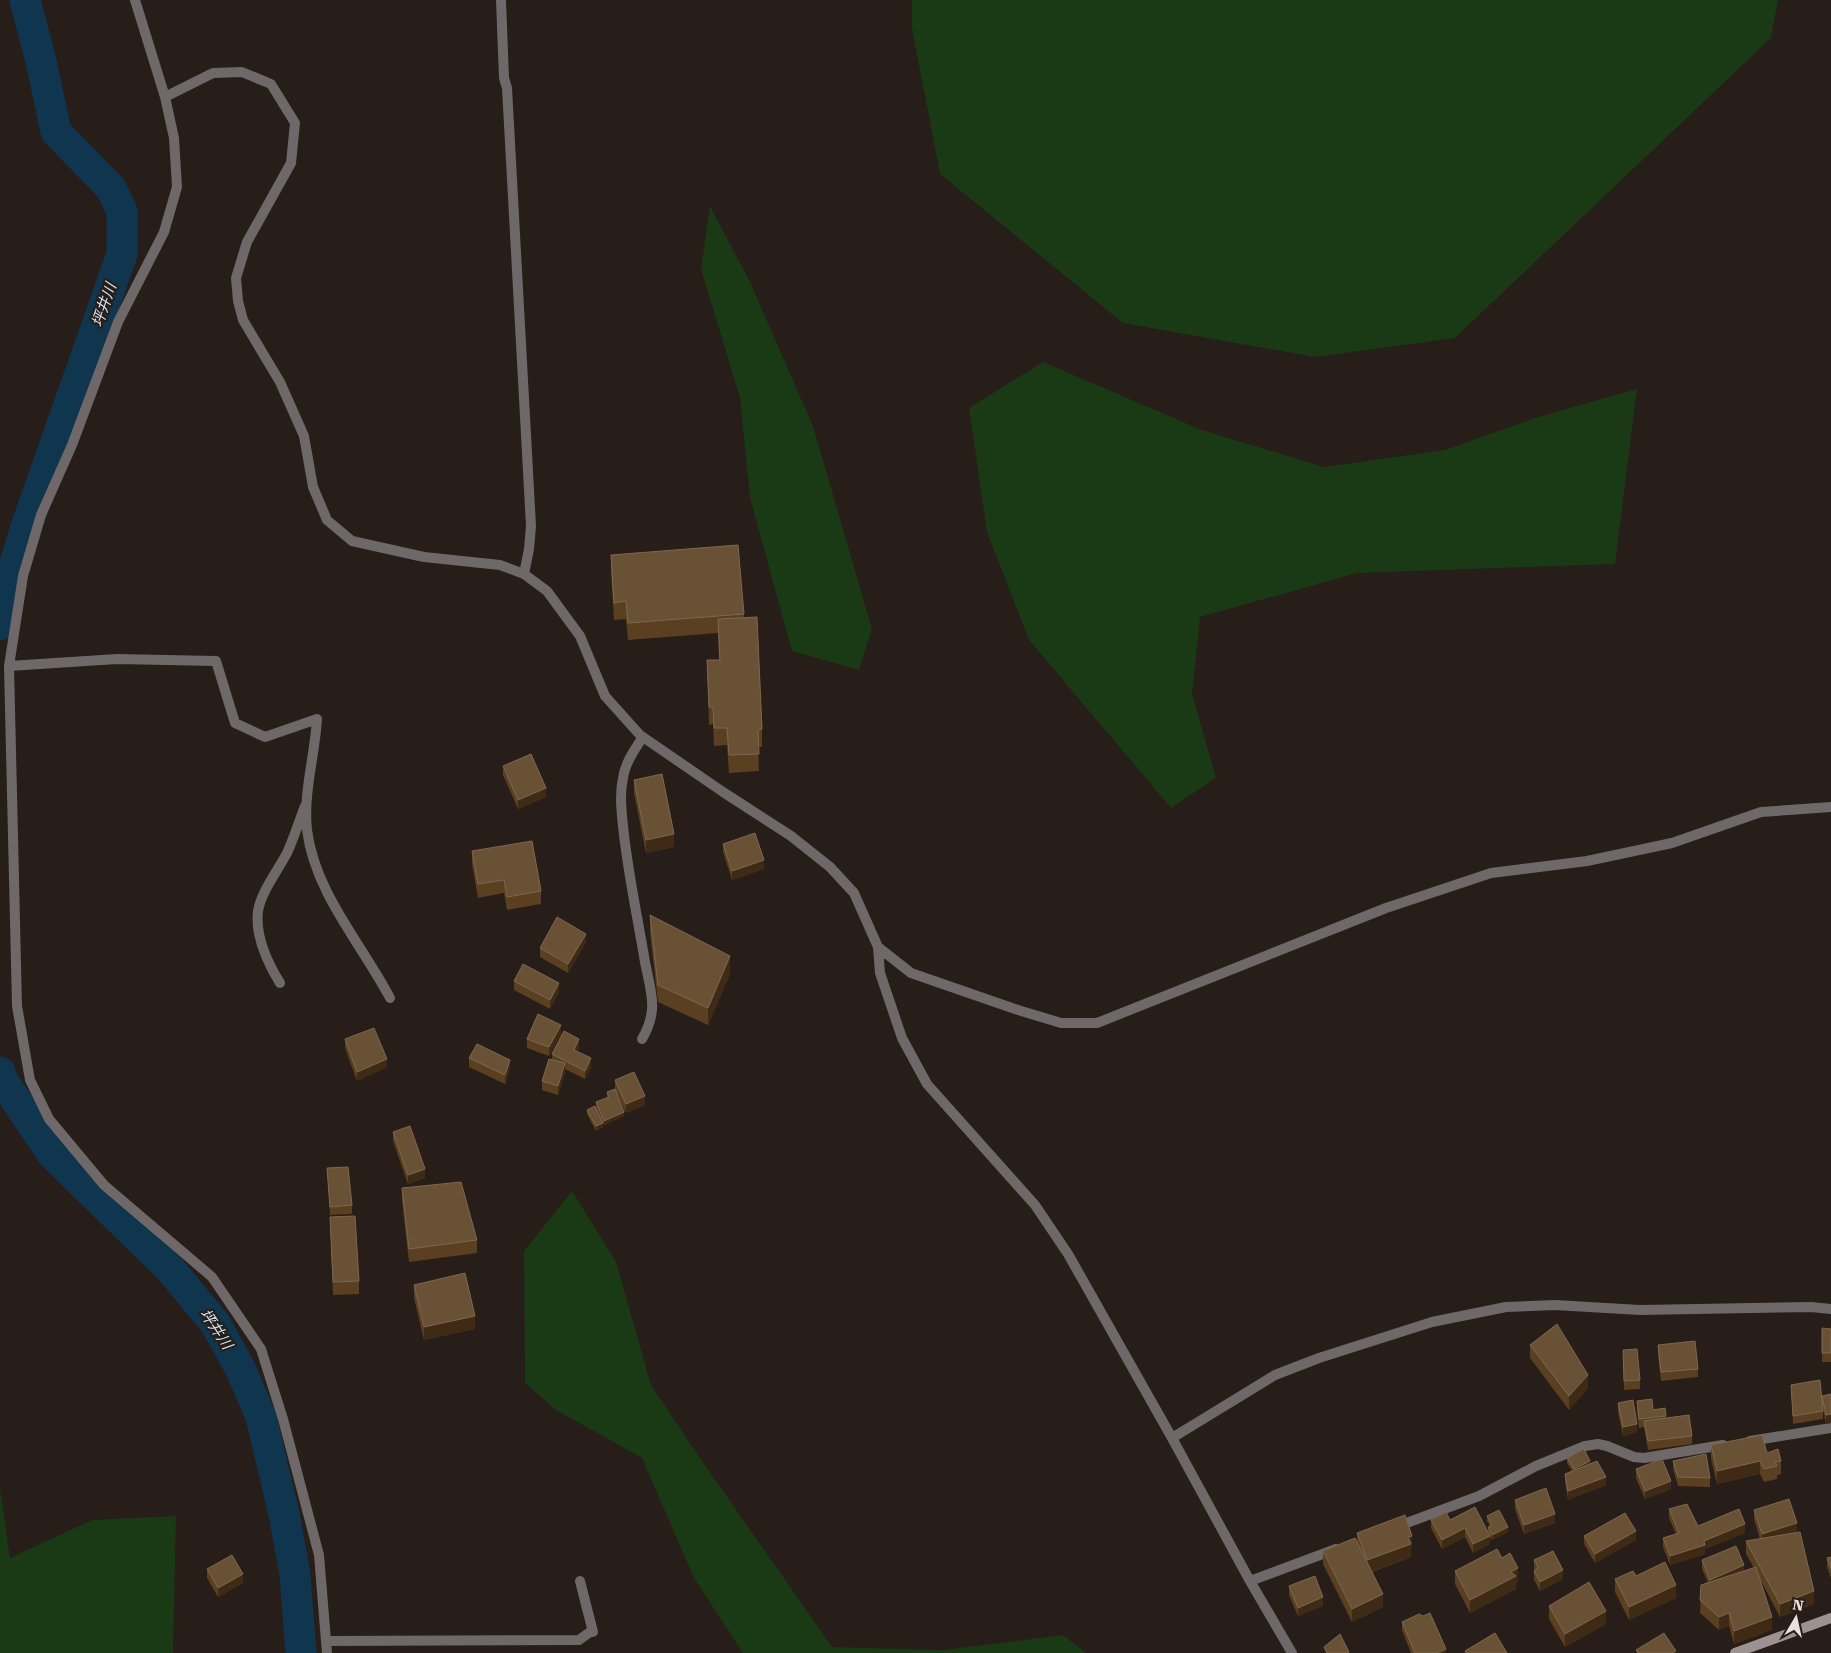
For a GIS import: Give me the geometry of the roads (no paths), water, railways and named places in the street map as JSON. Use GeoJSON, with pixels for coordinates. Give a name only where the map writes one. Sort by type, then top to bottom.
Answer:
{"type":"FeatureCollection","features":[{"type":"Feature","properties":{"kind":"street"},"geometry":{"type":"LineString","coordinates":[[135,0],[165,97],[174,138],[177,187],[164,232],[118,322],[72,445],[41,515],[22,576],[9,666],[17,1006],[30,1080],[49,1119],[104,1185],[212,1278],[261,1349],[283,1419],[319,1555],[327,1653]]}},
{"type":"Feature","properties":{"kind":"street"},"geometry":{"type":"LineString","coordinates":[[501,0],[531,526],[524,574]]}},
{"type":"Feature","properties":{"kind":"street"},"geometry":{"type":"LineString","coordinates":[[165,97],[213,73],[242,72],[271,84],[295,123],[290,163],[247,242],[236,278],[238,301],[243,320],[280,382],[304,436],[313,487],[327,520],[352,541],[424,557],[500,564],[524,574],[547,591],[580,636],[605,696],[643,737],[791,836],[830,867],[854,893],[878,947],[880,973],[902,1038],[928,1084],[1040,1213],[1068,1254],[1292,1653]]}},
{"type":"Feature","properties":{"kind":"street"},"geometry":{"type":"LineString","coordinates":[[9,666],[117,659],[216,661],[235,723],[265,737],[317,719],[316,743],[308,798],[307,829],[313,860],[354,939],[378,975],[390,998]]}},
{"type":"Feature","properties":{"kind":"street"},"geometry":{"type":"LineString","coordinates":[[642,1039],[652,1019],[653,1006],[630,874],[622,806],[622,778],[634,750],[643,737]]}},
{"type":"Feature","properties":{"kind":"street"},"geometry":{"type":"LineString","coordinates":[[280,983],[267,961],[262,946],[258,910],[267,888],[288,851],[308,798]]}},
{"type":"Feature","properties":{"kind":"street"},"geometry":{"type":"LineString","coordinates":[[878,947],[911,973],[1018,1010],[1061,1022],[1096,1023],[1386,908],[1491,873],[1587,861],[1644,849],[1672,842],[1761,812],[1831,807]]}},
{"type":"Feature","properties":{"kind":"street"},"geometry":{"type":"LineString","coordinates":[[1172,1438],[1275,1375],[1318,1358],[1432,1322],[1506,1307],[1555,1305],[1640,1310],[1811,1307],[1831,1309]]}},
{"type":"Feature","properties":{"kind":"street"},"geometry":{"type":"LineString","coordinates":[[1386,1530],[1479,1496],[1536,1466],[1585,1446],[1598,1444],[1634,1458],[1644,1458],[1831,1428]]}},
{"type":"Feature","properties":{"kind":"street"},"geometry":{"type":"LineString","coordinates":[[1250,1581],[1350,1543]]}},
{"type":"Feature","properties":{"kind":"street"},"geometry":{"type":"LineString","coordinates":[[327,1641],[579,1640],[593,1632],[580,1581]]}},
{"type":"Feature","properties":{"kind":"street"},"geometry":{"type":"LineString","coordinates":[[1735,1653],[1831,1618]]}},
{"type":"Feature","properties":{"kind":"waterway","name":"坪井川"},"geometry":{"type":"LineString","coordinates":[[0,625],[5,595],[26,527],[122,254],[122,211],[111,188],[56,132],[41,61],[25,0]]}},
{"type":"Feature","properties":{"kind":"waterway","name":"坪井川"},"geometry":{"type":"LineString","coordinates":[[0,1072],[3,1081],[53,1155],[171,1270],[215,1323],[240,1368],[261,1417],[284,1514],[295,1575],[301,1653]]}}]}
